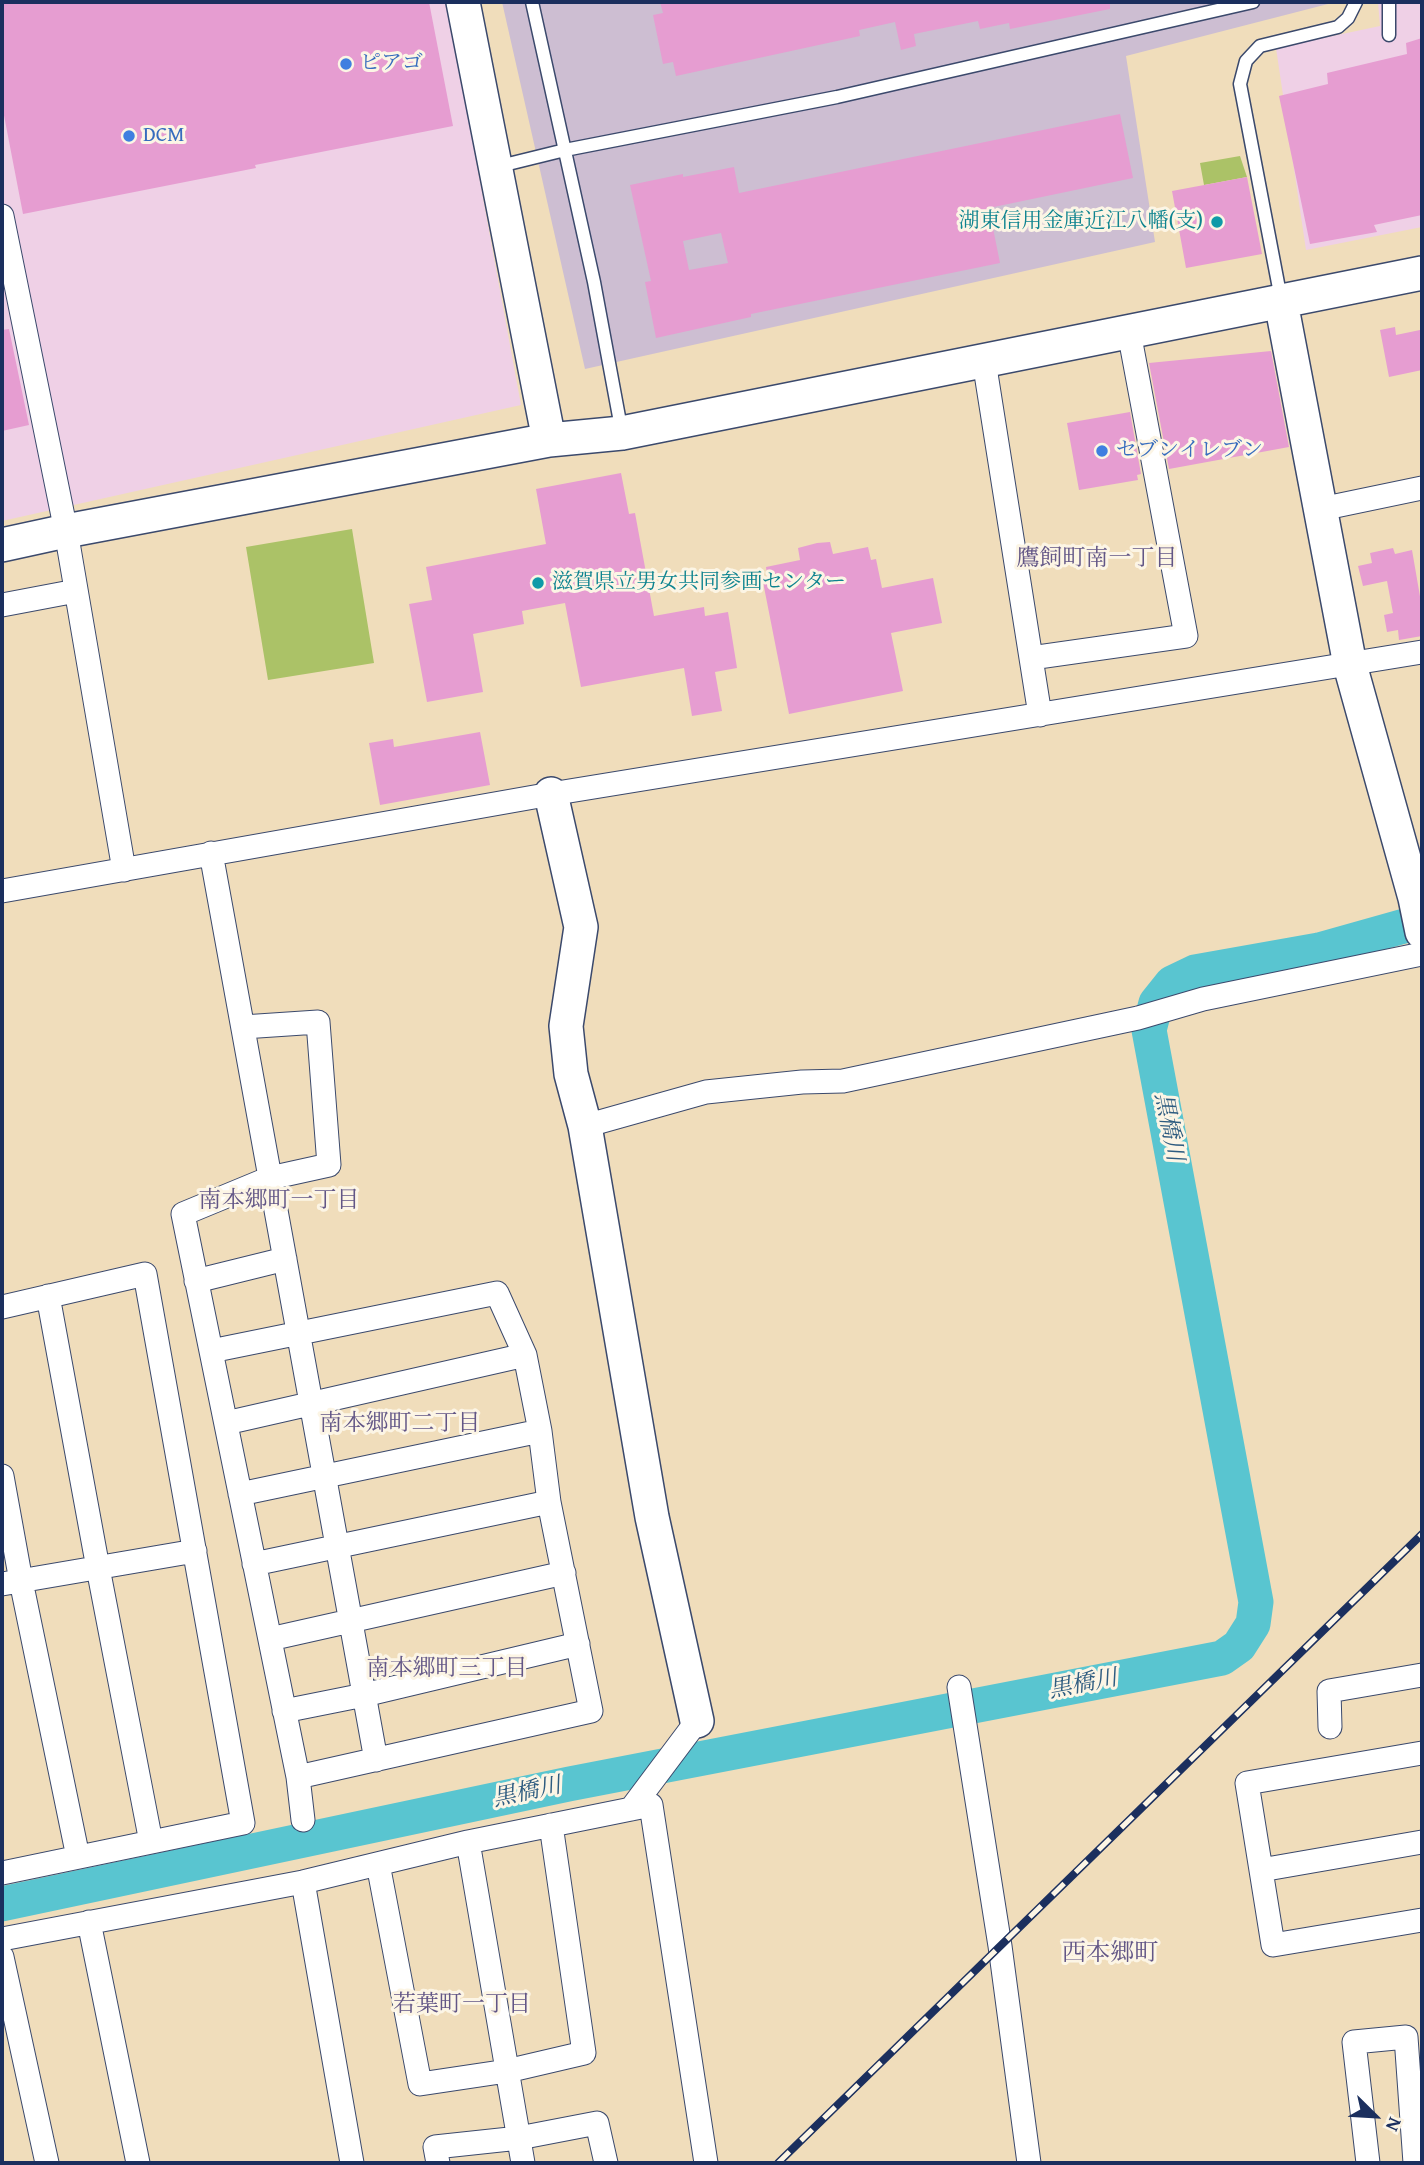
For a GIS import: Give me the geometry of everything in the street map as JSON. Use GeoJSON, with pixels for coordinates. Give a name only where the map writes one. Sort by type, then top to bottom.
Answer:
{"type":"FeatureCollection","features":[{"type":"Feature","properties":{"kind":"street"},"geometry":{"type":"LineString","coordinates":[[463,2],[549,440]]}},
{"type":"Feature","properties":{"kind":"street"},"geometry":{"type":"LineString","coordinates":[[2,216],[66,531],[124,870]]}},
{"type":"Feature","properties":{"kind":"street"},"geometry":{"type":"LineString","coordinates":[[2,545],[549,440],[622,433],[1422,272]]}},
{"type":"Feature","properties":{"kind":"street"},"geometry":{"type":"LineString","coordinates":[[1281,302],[1350,665],[1419,898],[1422,932]]}},
{"type":"Feature","properties":{"kind":"street"},"geometry":{"type":"LineString","coordinates":[[1031,658],[1186,635],[1129,332]]}},
{"type":"Feature","properties":{"kind":"street"},"geometry":{"type":"LineString","coordinates":[[984,361],[1040,715]]}},
{"type":"Feature","properties":{"kind":"street"},"geometry":{"type":"LineString","coordinates":[[1321,509],[1422,488]]}},
{"type":"Feature","properties":{"kind":"street"},"geometry":{"type":"LineString","coordinates":[[2,605],[76,591]]}},
{"type":"Feature","properties":{"kind":"street"},"geometry":{"type":"LineString","coordinates":[[2,891],[551,794],[1422,652]]}},
{"type":"Feature","properties":{"kind":"street"},"geometry":{"type":"LineString","coordinates":[[551,794],[581,927],[566,1026],[571,1074],[585,1125],[652,1517],[697,1721],[631,1809]]}},
{"type":"Feature","properties":{"kind":"street"},"geometry":{"type":"LineString","coordinates":[[211,853],[376,1760]]}},
{"type":"Feature","properties":{"kind":"street"},"geometry":{"type":"LineString","coordinates":[[585,1125],[706,1092],[802,1082],[843,1081],[1138,1018],[1203,999],[1422,954]]}},
{"type":"Feature","properties":{"kind":"street"},"geometry":{"type":"LineString","coordinates":[[243,1027],[318,1022],[329,1165],[270,1178],[183,1213],[298,1777],[303,1820]]}},
{"type":"Feature","properties":{"kind":"street"},"geometry":{"type":"LineString","coordinates":[[197,1281],[285,1259]]}},
{"type":"Feature","properties":{"kind":"street"},"geometry":{"type":"LineString","coordinates":[[2,1307],[145,1274],[243,1823],[2,1873]]}},
{"type":"Feature","properties":{"kind":"street"},"geometry":{"type":"LineString","coordinates":[[211,1351],[497,1293],[524,1355],[540,1431],[550,1502],[591,1711],[298,1777]]}},
{"type":"Feature","properties":{"kind":"street"},"geometry":{"type":"LineString","coordinates":[[48,1296],[151,1842]]}},
{"type":"Feature","properties":{"kind":"street"},"geometry":{"type":"LineString","coordinates":[[226,1423],[524,1355]]}},
{"type":"Feature","properties":{"kind":"street"},"geometry":{"type":"LineString","coordinates":[[240,1494],[540,1431]]}},
{"type":"Feature","properties":{"kind":"street"},"geometry":{"type":"LineString","coordinates":[[2,1476],[11,1582],[78,1857]]}},
{"type":"Feature","properties":{"kind":"street"},"geometry":{"type":"LineString","coordinates":[[254,1564],[550,1502]]}},
{"type":"Feature","properties":{"kind":"street"},"geometry":{"type":"LineString","coordinates":[[11,1582],[195,1551]]}},
{"type":"Feature","properties":{"kind":"street"},"geometry":{"type":"LineString","coordinates":[[270,1639],[564,1573]]}},
{"type":"Feature","properties":{"kind":"street"},"geometry":{"type":"LineString","coordinates":[[284,1711],[364,1695],[578,1644]]}},
{"type":"Feature","properties":{"kind":"street"},"geometry":{"type":"LineString","coordinates":[[1330,1727],[1329,1691],[1422,1675]]}},
{"type":"Feature","properties":{"kind":"street"},"geometry":{"type":"LineString","coordinates":[[959,1687],[1000,1946],[1029,2163]]}},
{"type":"Feature","properties":{"kind":"street"},"geometry":{"type":"LineString","coordinates":[[1422,1753],[1247,1783],[1273,1945],[1422,1920]]}},
{"type":"Feature","properties":{"kind":"street"},"geometry":{"type":"LineString","coordinates":[[2,1939],[303,1882],[468,1842],[651,1805],[706,2163]]}},
{"type":"Feature","properties":{"kind":"street"},"geometry":{"type":"LineString","coordinates":[[378,1864],[420,2084],[507,2071],[584,2053],[551,1825]]}},
{"type":"Feature","properties":{"kind":"street"},"geometry":{"type":"LineString","coordinates":[[468,1842],[523,2163]]}},
{"type":"Feature","properties":{"kind":"street"},"geometry":{"type":"LineString","coordinates":[[1261,1870],[1422,1842]]}},
{"type":"Feature","properties":{"kind":"street"},"geometry":{"type":"LineString","coordinates":[[303,1882],[352,2163]]}},
{"type":"Feature","properties":{"kind":"street"},"geometry":{"type":"LineString","coordinates":[[89,1922],[138,2163]]}},
{"type":"Feature","properties":{"kind":"street"},"geometry":{"type":"LineString","coordinates":[[2,1957],[47,2163]]}},
{"type":"Feature","properties":{"kind":"street"},"geometry":{"type":"LineString","coordinates":[[1368,2163],[1354,2042],[1406,2037],[1415,2163]]}},
{"type":"Feature","properties":{"kind":"street"},"geometry":{"type":"LineString","coordinates":[[438,2163],[435,2147],[519,2138],[597,2123],[606,2163]]}},
{"type":"Feature","properties":{"kind":"lane"},"geometry":{"type":"LineString","coordinates":[[531,2],[594,282],[622,433]]}},
{"type":"Feature","properties":{"kind":"lane"},"geometry":{"type":"LineString","coordinates":[[496,167],[565,150],[837,97],[1253,2]]}},
{"type":"Feature","properties":{"kind":"lane"},"geometry":{"type":"LineString","coordinates":[[1281,302],[1240,84],[1246,61],[1260,46],[1338,27],[1348,18],[1356,2]]}},
{"type":"Feature","properties":{"kind":"lane"},"geometry":{"type":"LineString","coordinates":[[1389,2],[1389,35]]}},
{"type":"Feature","properties":{"kind":"shaded area"},"geometry":{"type":"Polygon","coordinates":[[[2,2],[447,2],[521,405],[2,521],[2,2]]]}},
{"type":"Feature","properties":{"kind":"shaded area"},"geometry":{"type":"Polygon","coordinates":[[[502,2],[1330,2],[1126,56],[1155,242],[585,369],[502,2]]]}},
{"type":"Feature","properties":{"kind":"shaded area"},"geometry":{"type":"Polygon","coordinates":[[[1378,2],[1422,2],[1422,227],[1306,250],[1276,48],[1380,26],[1378,2]]]}},
{"type":"Feature","properties":{"kind":"green space"},"geometry":{"type":"Polygon","coordinates":[[[1240,156],[1247,177],[1204,185],[1200,163],[1240,156]]]}},
{"type":"Feature","properties":{"kind":"green space"},"geometry":{"type":"Polygon","coordinates":[[[352,529],[374,663],[268,680],[246,547],[352,529]]]}},
{"type":"Feature","properties":{"kind":"building","name":"DCM"},"geometry":{"type":"Polygon","coordinates":[[[2,2],[429,2],[453,126],[23,214],[2,105],[2,2]]]}},
{"type":"Feature","properties":{"kind":"building"},"geometry":{"type":"Polygon","coordinates":[[[660,2],[1110,2],[1110,9],[1010,29],[1009,23],[980,29],[978,21],[914,34],[916,46],[901,50],[895,22],[859,30],[860,36],[676,76],[673,62],[663,64],[653,15],[663,13],[660,2]]]}},
{"type":"Feature","properties":{"kind":"building"},"geometry":{"type":"Polygon","coordinates":[[[1422,38],[1422,215],[1374,225],[1377,232],[1310,244],[1279,96],[1328,84],[1327,73],[1407,54],[1406,43],[1422,38]]]}},
{"type":"Feature","properties":{"kind":"building"},"geometry":{"type":"Polygon","coordinates":[[[1120,114],[1133,178],[989,208],[1000,263],[751,314],[751,317],[656,338],[645,282],[651,281],[630,185],[734,167],[739,193],[1120,114]],[[721,233],[683,241],[689,270],[728,263],[721,233]]]}},
{"type":"Feature","properties":{"kind":"building","name":"湖東信用金庫近江八幡(支)"},"geometry":{"type":"Polygon","coordinates":[[[1247,177],[1262,254],[1186,268],[1172,191],[1247,177]]]}},
{"type":"Feature","properties":{"kind":"building"},"geometry":{"type":"Polygon","coordinates":[[[1395,327],[1396,335],[1420,330],[1422,370],[1389,377],[1380,330],[1395,327]]]}},
{"type":"Feature","properties":{"kind":"building"},"geometry":{"type":"Polygon","coordinates":[[[9,329],[29,425],[2,431],[2,330],[9,329]]]}},
{"type":"Feature","properties":{"kind":"building"},"geometry":{"type":"Polygon","coordinates":[[[1271,351],[1289,447],[1169,469],[1149,363],[1271,351]]]}},
{"type":"Feature","properties":{"kind":"building","name":"セブンイレブン"},"geometry":{"type":"Polygon","coordinates":[[[1130,412],[1141,474],[1137,475],[1138,480],[1079,490],[1067,423],[1130,412]]]}},
{"type":"Feature","properties":{"kind":"building","name":"滋賀県立男女共同参画センター"},"geometry":{"type":"Polygon","coordinates":[[[621,473],[629,514],[635,513],[654,616],[704,607],[705,616],[728,612],[737,668],[715,672],[722,711],[692,716],[684,668],[581,687],[565,603],[522,611],[524,624],[473,634],[483,692],[427,702],[409,604],[432,600],[426,567],[546,544],[536,489],[621,473]]]}},
{"type":"Feature","properties":{"kind":"building"},"geometry":{"type":"Polygon","coordinates":[[[830,542],[833,554],[868,547],[871,560],[876,559],[882,588],[933,578],[942,623],[891,633],[903,691],[789,714],[763,582],[768,581],[766,567],[800,560],[798,548],[830,542]]]}},
{"type":"Feature","properties":{"kind":"building"},"geometry":{"type":"Polygon","coordinates":[[[1393,548],[1395,554],[1412,550],[1422,608],[1422,636],[1399,640],[1398,630],[1387,632],[1384,615],[1393,613],[1387,581],[1363,586],[1358,566],[1372,563],[1370,553],[1393,548]]]}},
{"type":"Feature","properties":{"kind":"building"},"geometry":{"type":"Polygon","coordinates":[[[480,732],[490,785],[380,805],[369,743],[393,739],[394,747],[480,732]]]}},
{"type":"Feature","properties":{"kind":"waterway","name":"黒橋川"},"geometry":{"type":"LineString","coordinates":[[2,1904],[569,1784],[1222,1658],[1239,1646],[1253,1624],[1256,1602],[1149,1030],[1156,1003],[1172,983],[1195,972],[1319,950],[1422,921]]}},
{"type":"Feature","properties":{"kind":"railway"},"geometry":{"type":"LineString","coordinates":[[778,2163],[1422,1534]]}},
{"type":"Feature","properties":{"kind":"place","name":"ピアゴ"},"geometry":{"type":"Point","coordinates":[346,64]}},
{"type":"Feature","properties":{"kind":"place","name":"DCM"},"geometry":{"type":"Point","coordinates":[129,136]}},
{"type":"Feature","properties":{"kind":"place","name":"湖東信用金庫近江八幡(支)"},"geometry":{"type":"Point","coordinates":[1217,222]}},
{"type":"Feature","properties":{"kind":"place","name":"セブンイレブン"},"geometry":{"type":"Point","coordinates":[1102,451]}},
{"type":"Feature","properties":{"kind":"place","name":"滋賀県立男女共同参画センター"},"geometry":{"type":"Point","coordinates":[538,583]}},
{"type":"Feature","properties":{"kind":"district","name":"鷹飼町南一丁目"},"geometry":{"type":"Point","coordinates":[1097,559]}},
{"type":"Feature","properties":{"kind":"district","name":"南本郷町一丁目"},"geometry":{"type":"Point","coordinates":[279,1201]}},
{"type":"Feature","properties":{"kind":"district","name":"南本郷町二丁目"},"geometry":{"type":"Point","coordinates":[400,1424]}},
{"type":"Feature","properties":{"kind":"district","name":"南本郷町三丁目"},"geometry":{"type":"Point","coordinates":[447,1669]}},
{"type":"Feature","properties":{"kind":"district","name":"西本郷町"},"geometry":{"type":"Point","coordinates":[1110,1954]}},
{"type":"Feature","properties":{"kind":"district","name":"若葉町一丁目"},"geometry":{"type":"Point","coordinates":[462,2005]}}]}
